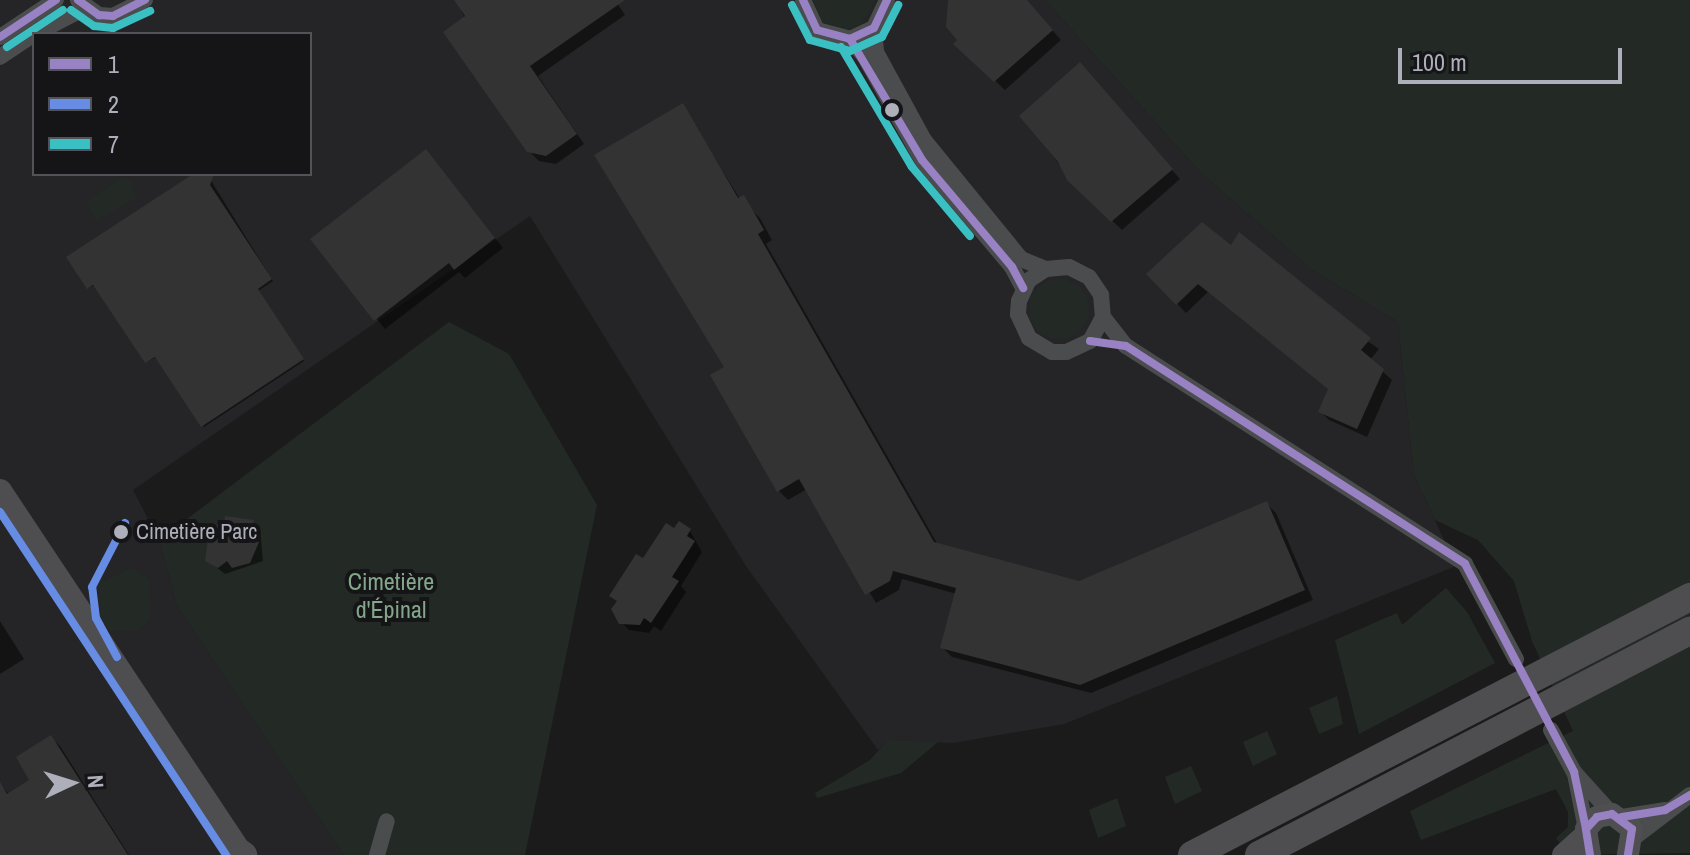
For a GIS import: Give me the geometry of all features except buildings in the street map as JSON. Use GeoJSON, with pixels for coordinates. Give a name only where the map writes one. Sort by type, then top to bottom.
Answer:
{"type":"FeatureCollection","features":[{"type":"Feature","properties":{"kind":"highway"},"geometry":{"type":"LineString","coordinates":[[1192,855],[1690,597]]}},
{"type":"Feature","properties":{"kind":"highway"},"geometry":{"type":"LineString","coordinates":[[1259,855],[1690,631]]}},
{"type":"Feature","properties":{"kind":"highway"},"geometry":{"type":"LineString","coordinates":[[1177,855],[1227,836]]}},
{"type":"Feature","properties":{"kind":"main road"},"geometry":{"type":"LineString","coordinates":[[0,491],[238,854]]}},
{"type":"Feature","properties":{"kind":"main road"},"geometry":{"type":"LineString","coordinates":[[0,512],[238,854]]}},
{"type":"Feature","properties":{"kind":"street"},"geometry":{"type":"LineString","coordinates":[[0,37],[56,0]]}},
{"type":"Feature","properties":{"kind":"street"},"geometry":{"type":"LineString","coordinates":[[37,32],[82,4],[113,16],[145,0]]}},
{"type":"Feature","properties":{"kind":"street"},"geometry":{"type":"LineString","coordinates":[[803,0],[817,30],[850,39],[865,57],[922,160],[1012,267],[1023,288],[1018,314],[1029,338],[1040,347],[1066,352],[1090,341],[1126,346]]}},
{"type":"Feature","properties":{"kind":"street"},"geometry":{"type":"LineString","coordinates":[[887,0],[874,28],[876,52],[924,140],[1021,259],[1046,269],[1069,267],[1089,277],[1101,295],[1103,317],[1126,346],[1465,564],[1516,659]]}},
{"type":"Feature","properties":{"kind":"street"},"geometry":{"type":"LineString","coordinates":[[850,39],[874,28]]}},
{"type":"Feature","properties":{"kind":"street"},"geometry":{"type":"LineString","coordinates":[[0,57],[32,35]]}},
{"type":"Feature","properties":{"kind":"street"},"geometry":{"type":"LineString","coordinates":[[1023,288],[1046,269]]}},
{"type":"Feature","properties":{"kind":"street"},"geometry":{"type":"LineString","coordinates":[[1090,341],[1103,317]]}},
{"type":"Feature","properties":{"kind":"street"},"geometry":{"type":"LineString","coordinates":[[1551,730],[1574,772],[1587,840]]}},
{"type":"Feature","properties":{"kind":"street"},"geometry":{"type":"LineString","coordinates":[[1574,772],[1622,815],[1632,846],[1665,810],[1690,795]]}},
{"type":"Feature","properties":{"kind":"street"},"geometry":{"type":"LineString","coordinates":[[1563,855],[1587,840],[1597,817],[1665,810]]}},
{"type":"Feature","properties":{"kind":"street"},"geometry":{"type":"LineString","coordinates":[[377,855],[387,821]]}},
{"type":"Feature","properties":{"kind":"shaded area"},"geometry":{"type":"Polygon","coordinates":[[[0,0],[1045,0],[1202,174],[1311,269],[1398,322],[1414,475],[1456,566],[1064,724],[953,743],[889,740],[878,750],[746,566],[530,216],[133,490],[159,540],[177,606],[344,855],[0,855],[0,0]]]}},
{"type":"Feature","properties":{"kind":"green space"},"geometry":{"type":"Polygon","coordinates":[[[813,0],[874,0],[874,3],[861,24],[845,30],[823,22],[813,0]]]}},
{"type":"Feature","properties":{"kind":"green space"},"geometry":{"type":"Polygon","coordinates":[[[1045,0],[1690,0],[1690,853],[1569,855],[1556,838],[1568,827],[1568,812],[1556,789],[1421,840],[1410,811],[1573,731],[1532,641],[1514,581],[1478,540],[1435,520],[1414,475],[1398,322],[1311,269],[1202,174],[1045,0]]]}},
{"type":"Feature","properties":{"kind":"green space"},"geometry":{"type":"Polygon","coordinates":[[[122,177],[131,182],[136,198],[96,221],[87,201],[122,177]]]}},
{"type":"Feature","properties":{"kind":"green space"},"geometry":{"type":"Polygon","coordinates":[[[1059,279],[1071,281],[1080,288],[1087,297],[1087,321],[1080,330],[1071,337],[1059,339],[1047,337],[1038,330],[1031,321],[1029,309],[1031,297],[1038,288],[1047,281],[1059,279]]]}},
{"type":"Feature","properties":{"kind":"green space","name":"Cimetière d'Épinal"},"geometry":{"type":"Polygon","coordinates":[[[449,322],[509,354],[597,505],[525,855],[344,855],[177,606],[159,540],[449,322]]]}},
{"type":"Feature","properties":{"kind":"green space"},"geometry":{"type":"Polygon","coordinates":[[[132,568],[149,579],[150,617],[139,630],[109,631],[100,618],[99,583],[132,568]]]}},
{"type":"Feature","properties":{"kind":"green space"},"geometry":{"type":"Polygon","coordinates":[[[1446,588],[1467,612],[1495,663],[1359,734],[1335,640],[1397,613],[1402,625],[1446,588]]]}},
{"type":"Feature","properties":{"kind":"green space"},"geometry":{"type":"Polygon","coordinates":[[[1337,696],[1343,724],[1319,734],[1309,708],[1337,696]]]}},
{"type":"Feature","properties":{"kind":"green space"},"geometry":{"type":"Polygon","coordinates":[[[1267,731],[1277,754],[1253,766],[1243,742],[1267,731]]]}},
{"type":"Feature","properties":{"kind":"green space"},"geometry":{"type":"Polygon","coordinates":[[[888,740],[938,742],[901,773],[817,798],[815,793],[870,760],[888,740]]]}},
{"type":"Feature","properties":{"kind":"green space"},"geometry":{"type":"Polygon","coordinates":[[[1191,766],[1202,791],[1175,804],[1165,777],[1191,766]]]}},
{"type":"Feature","properties":{"kind":"green space"},"geometry":{"type":"Polygon","coordinates":[[[1117,798],[1126,826],[1098,838],[1089,810],[1117,798]]]}},
{"type":"Feature","properties":{"kind":"transit line","name":"1"},"geometry":{"type":"LineString","coordinates":[[0,37],[56,0]]}},
{"type":"Feature","properties":{"kind":"transit line","name":"1"},"geometry":{"type":"LineString","coordinates":[[78,0],[99,15],[113,16],[145,0]]}},
{"type":"Feature","properties":{"kind":"transit line","name":"1"},"geometry":{"type":"LineString","coordinates":[[803,0],[817,30],[850,39],[874,28],[887,0]]}},
{"type":"Feature","properties":{"kind":"transit line","name":"7"},"geometry":{"type":"LineString","coordinates":[[792,5],[810,40],[850,51],[882,37],[898,5]]}},
{"type":"Feature","properties":{"kind":"transit line","name":"7"},"geometry":{"type":"LineString","coordinates":[[7,47],[63,10]]}},
{"type":"Feature","properties":{"kind":"transit line","name":"7"},"geometry":{"type":"LineString","coordinates":[[71,10],[94,26],[113,28],[150,11]]}},
{"type":"Feature","properties":{"kind":"transit line","name":"1"},"geometry":{"type":"LineString","coordinates":[[850,39],[922,160],[1012,267],[1023,288]]}},
{"type":"Feature","properties":{"kind":"transit line","name":"7"},"geometry":{"type":"LineString","coordinates":[[841,47],[912,167],[970,236]]}},
{"type":"Feature","properties":{"kind":"transit line","name":"1"},"geometry":{"type":"LineString","coordinates":[[1090,341],[1126,346],[1465,564],[1574,772],[1586,829]]}},
{"type":"Feature","properties":{"kind":"transit line","name":"2"},"geometry":{"type":"LineString","coordinates":[[0,512],[226,855]]}},
{"type":"Feature","properties":{"kind":"transit line","name":"2"},"geometry":{"type":"LineString","coordinates":[[117,657],[96,618],[92,587],[125,523]]}},
{"type":"Feature","properties":{"kind":"transit line","name":"1"},"geometry":{"type":"LineString","coordinates":[[1622,817],[1665,810],[1690,795]]}},
{"type":"Feature","properties":{"kind":"transit line","name":"1"},"geometry":{"type":"LineString","coordinates":[[1590,855],[1586,829],[1597,817],[1612,814],[1632,829],[1628,855]]}},
{"type":"Feature","properties":{"kind":"place","name":"Cimetière Parc"},"geometry":{"type":"Point","coordinates":[121,532]}}]}
